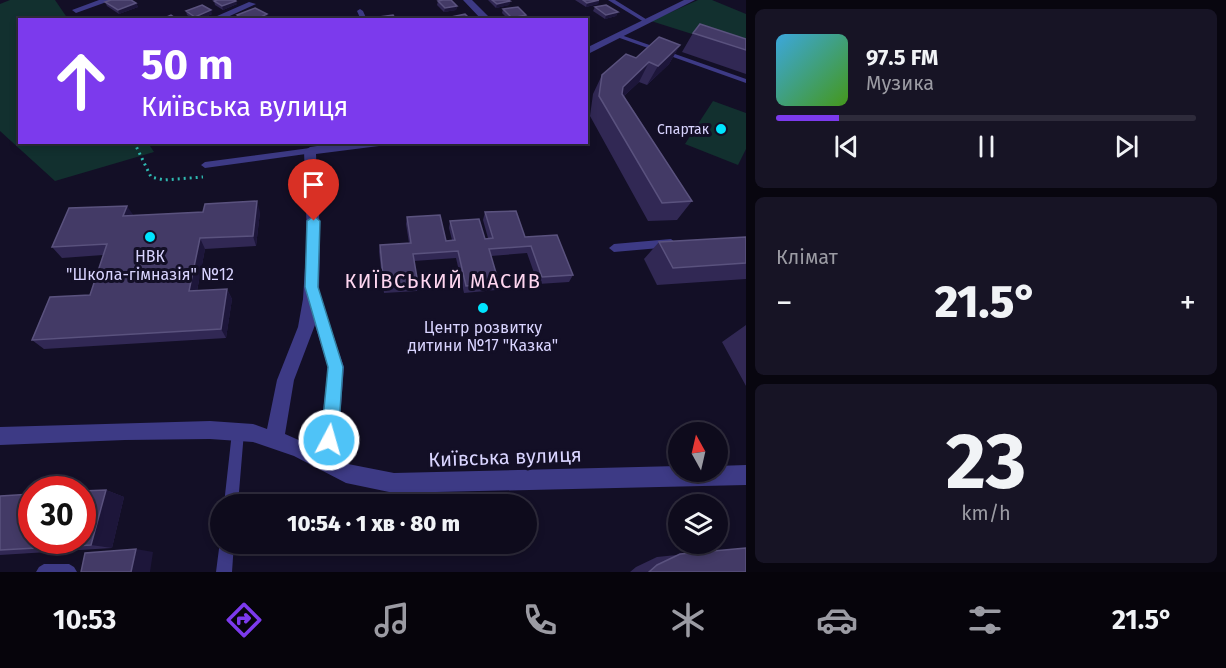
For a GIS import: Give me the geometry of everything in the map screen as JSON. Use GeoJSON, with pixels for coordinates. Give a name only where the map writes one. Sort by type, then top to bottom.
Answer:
{"type":"FeatureCollection","features":[{"type":"Feature","properties":{"kind":"street"},"geometry":{"type":"LineString","coordinates":[[69,0],[77,15],[108,0]]}},
{"type":"Feature","properties":{"kind":"street"},"geometry":{"type":"LineString","coordinates":[[467,0],[486,18]]}},
{"type":"Feature","properties":{"kind":"street"},"geometry":{"type":"LineString","coordinates":[[588,51],[691,0]]}},
{"type":"Feature","properties":{"kind":"street"},"geometry":{"type":"LineString","coordinates":[[217,18],[252,4]]}},
{"type":"Feature","properties":{"kind":"street"},"geometry":{"type":"LineString","coordinates":[[275,439],[286,380],[307,322],[312,287],[314,221],[310,151],[364,144]]}},
{"type":"Feature","properties":{"kind":"street"},"geometry":{"type":"LineString","coordinates":[[312,287],[336,367],[327,464]]}},
{"type":"Feature","properties":{"kind":"street","name":"Київська вулиця"},"geometry":{"type":"LineString","coordinates":[[0,436],[125,431],[238,432],[275,439],[354,476],[394,483],[746,475]]}},
{"type":"Feature","properties":{"kind":"lane"},"geometry":{"type":"LineString","coordinates":[[611,0],[646,21]]}},
{"type":"Feature","properties":{"kind":"lane"},"geometry":{"type":"LineString","coordinates":[[360,12],[363,18]]}},
{"type":"Feature","properties":{"kind":"lane"},"geometry":{"type":"LineString","coordinates":[[619,36],[746,81]]}},
{"type":"Feature","properties":{"kind":"lane"},"geometry":{"type":"LineString","coordinates":[[205,165],[310,151]]}},
{"type":"Feature","properties":{"kind":"lane"},"geometry":{"type":"LineString","coordinates":[[614,248],[680,243]]}},
{"type":"Feature","properties":{"kind":"lane"},"geometry":{"type":"LineString","coordinates":[[232,494],[238,432]]}},
{"type":"Feature","properties":{"kind":"lane"},"geometry":{"type":"LineString","coordinates":[[224,572],[226,554]]}},
{"type":"Feature","properties":{"kind":"lane"},"geometry":{"type":"LineString","coordinates":[[44,572],[69,572]]}},
{"type":"Feature","properties":{"kind":"path"},"geometry":{"type":"LineString","coordinates":[[135,144],[147,172],[157,180],[204,177],[205,165]]}},
{"type":"Feature","properties":{"kind":"green space"},"geometry":{"type":"Polygon","coordinates":[[[10,0],[55,0],[67,18],[18,18],[18,144],[149,144],[154,152],[55,181],[0,131],[0,4],[10,0]]]}},
{"type":"Feature","properties":{"kind":"green space"},"geometry":{"type":"Polygon","coordinates":[[[698,0],[712,0],[746,14],[746,51],[651,21],[698,0]]]}},
{"type":"Feature","properties":{"kind":"green space","name":"Спартак"},"geometry":{"type":"Polygon","coordinates":[[[713,101],[746,113],[746,149],[738,165],[685,144],[713,101]]]}},
{"type":"Feature","properties":{"kind":"building"},"geometry":{"type":"Polygon","coordinates":[[[131,0],[136,3],[118,10],[105,2],[131,0]]]}},
{"type":"Feature","properties":{"kind":"building"},"geometry":{"type":"Polygon","coordinates":[[[451,0],[457,6],[445,8],[438,1],[451,0]]]}},
{"type":"Feature","properties":{"kind":"building"},"geometry":{"type":"Polygon","coordinates":[[[492,0],[508,0],[510,1],[497,4],[492,0]]]}},
{"type":"Feature","properties":{"kind":"building"},"geometry":{"type":"Polygon","coordinates":[[[583,0],[599,0],[587,3],[583,0]]]}},
{"type":"Feature","properties":{"kind":"building"},"geometry":{"type":"Polygon","coordinates":[[[214,1],[236,1],[222,6],[214,1]]]}},
{"type":"Feature","properties":{"kind":"building"},"geometry":{"type":"Polygon","coordinates":[[[202,5],[211,10],[195,17],[186,11],[202,5]]]}},
{"type":"Feature","properties":{"kind":"building"},"geometry":{"type":"Polygon","coordinates":[[[606,5],[618,12],[606,15],[595,7],[606,5]]]}},
{"type":"Feature","properties":{"kind":"building"},"geometry":{"type":"Polygon","coordinates":[[[518,7],[526,15],[512,18],[503,9],[518,7]]]}},
{"type":"Feature","properties":{"kind":"building"},"geometry":{"type":"Polygon","coordinates":[[[255,8],[267,14],[259,18],[242,18],[237,15],[255,8]]]}},
{"type":"Feature","properties":{"kind":"building"},"geometry":{"type":"Polygon","coordinates":[[[465,14],[469,18],[452,18],[465,14]]]}},
{"type":"Feature","properties":{"kind":"building"},"geometry":{"type":"Polygon","coordinates":[[[393,15],[395,18],[378,18],[393,15]]]}},
{"type":"Feature","properties":{"kind":"building"},"geometry":{"type":"Polygon","coordinates":[[[700,24],[746,39],[746,50],[693,33],[700,24]]]}},
{"type":"Feature","properties":{"kind":"building"},"geometry":{"type":"Polygon","coordinates":[[[659,37],[680,45],[658,66],[649,62],[623,87],[622,94],[692,201],[662,203],[599,96],[602,75],[626,54],[636,58],[659,37]]]}},
{"type":"Feature","properties":{"kind":"building"},"geometry":{"type":"Polygon","coordinates":[[[257,201],[253,236],[200,238],[189,291],[227,289],[221,329],[32,340],[50,297],[90,295],[107,244],[52,247],[69,208],[127,206],[123,216],[203,212],[205,204],[257,201]]]}},
{"type":"Feature","properties":{"kind":"building"},"geometry":{"type":"Polygon","coordinates":[[[516,211],[525,237],[557,235],[573,275],[542,277],[531,246],[489,249],[499,283],[466,286],[458,251],[413,254],[418,284],[384,286],[380,245],[411,243],[407,217],[440,215],[446,241],[455,240],[450,221],[479,219],[485,239],[493,238],[485,212],[516,211]]]}},
{"type":"Feature","properties":{"kind":"building"},"geometry":{"type":"Polygon","coordinates":[[[746,237],[746,263],[673,268],[659,242],[746,237]]]}},
{"type":"Feature","properties":{"kind":"building"},"geometry":{"type":"Polygon","coordinates":[[[96,490],[106,490],[96,527],[96,490]]]}},
{"type":"Feature","properties":{"kind":"building"},"geometry":{"type":"Polygon","coordinates":[[[18,495],[18,549],[0,550],[0,496],[18,495]]]}},
{"type":"Feature","properties":{"kind":"building"},"geometry":{"type":"Polygon","coordinates":[[[746,548],[746,572],[649,572],[657,565],[680,554],[728,554],[728,550],[746,548]]]}},
{"type":"Feature","properties":{"kind":"building"},"geometry":{"type":"Polygon","coordinates":[[[136,549],[131,572],[81,572],[85,554],[96,554],[96,552],[136,549]]]}},
{"type":"Feature","properties":{"kind":"place","name":"Спартак"},"geometry":{"type":"Point","coordinates":[721,129]}},
{"type":"Feature","properties":{"kind":"place","name":"НВК \"Школа-гімназія\" №12"},"geometry":{"type":"Point","coordinates":[150,237]}},
{"type":"Feature","properties":{"kind":"place","name":"Центр розвитку дитини №17 \"Казка\""},"geometry":{"type":"Point","coordinates":[483,308]}},
{"type":"Feature","properties":{"kind":"district","name":"КИЇВСЬКИЙ МАСИВ"},"geometry":{"type":"Point","coordinates":[443,281]}},
{"type":"Feature","properties":{"kind":"route"},"geometry":{"type":"LineString","coordinates":[[314,221],[312,287],[316,308],[336,367],[329,440]]}}]}
